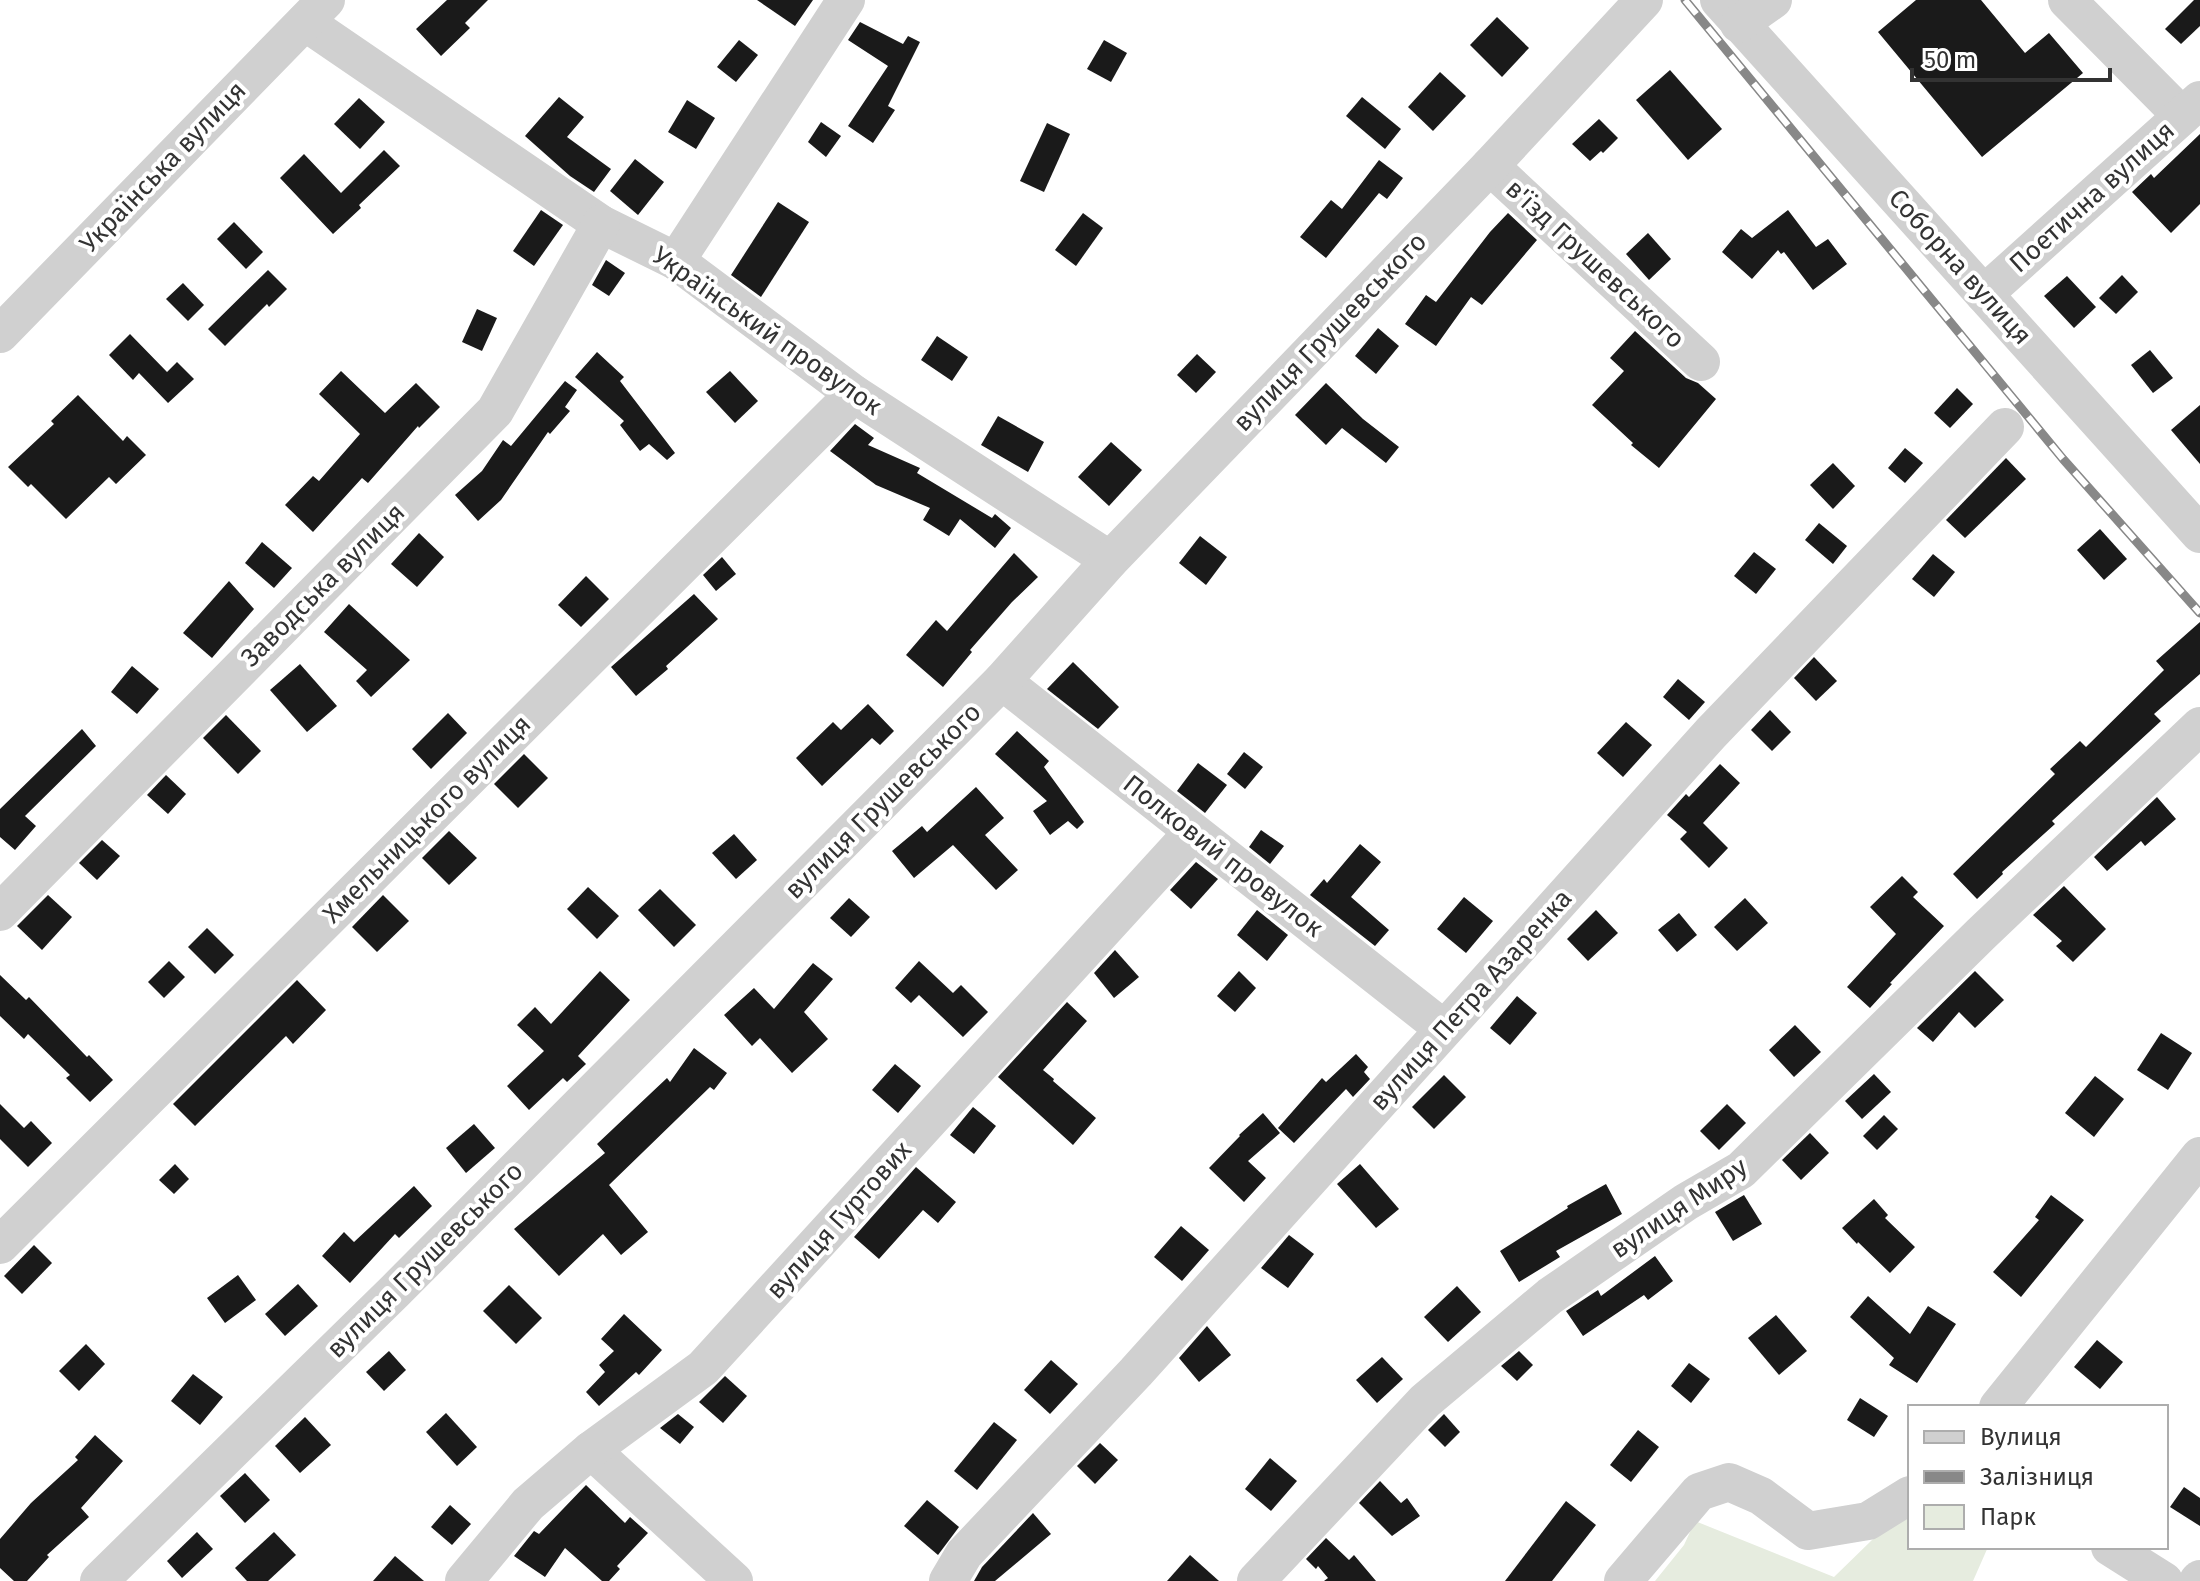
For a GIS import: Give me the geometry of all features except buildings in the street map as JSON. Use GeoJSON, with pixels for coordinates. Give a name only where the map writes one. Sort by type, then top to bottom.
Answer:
{"type":"FeatureCollection","features":[{"type":"Feature","properties":{"kind":"street"},"geometry":{"type":"LineString","coordinates":[[676,261],[846,0]]}},
{"type":"Feature","properties":{"kind":"street","name":"вулиця Грушевського"},"geometry":{"type":"LineString","coordinates":[[99,1581],[395,1291],[1002,681],[1110,560],[1490,166],[1644,0]]}},
{"type":"Feature","properties":{"kind":"street"},"geometry":{"type":"LineString","coordinates":[[1729,12],[1773,0]]}},
{"type":"Feature","properties":{"kind":"street"},"geometry":{"type":"LineString","coordinates":[[2067,0],[2191,108]]}},
{"type":"Feature","properties":{"kind":"street","name":"Український провулок"},"geometry":{"type":"LineString","coordinates":[[316,11],[601,224],[676,261],[854,394],[1110,560]]}},
{"type":"Feature","properties":{"kind":"street","name":"Українська вулиця"},"geometry":{"type":"LineString","coordinates":[[0,334],[316,11]]}},
{"type":"Feature","properties":{"kind":"street","name":"Соборна вулиця"},"geometry":{"type":"LineString","coordinates":[[1729,12],[2200,534]]}},
{"type":"Feature","properties":{"kind":"street","name":"Поетична вулиця"},"geometry":{"type":"LineString","coordinates":[[1984,294],[2191,108]]}},
{"type":"Feature","properties":{"kind":"street","name":"в'їзд Грушевського"},"geometry":{"type":"LineString","coordinates":[[1490,166],[1701,362]]}},
{"type":"Feature","properties":{"kind":"street","name":"Заводська вулиця"},"geometry":{"type":"LineString","coordinates":[[0,912],[495,411],[601,224]]}},
{"type":"Feature","properties":{"kind":"street","name":"Хмельницького вулиця"},"geometry":{"type":"LineString","coordinates":[[0,1245],[854,394]]}},
{"type":"Feature","properties":{"kind":"street","name":"вулиця Петра Азаренка"},"geometry":{"type":"LineString","coordinates":[[948,1581],[964,1554],[1136,1372],[1711,733],[2005,427]]}},
{"type":"Feature","properties":{"kind":"street","name":"Полковий провулок"},"geometry":{"type":"LineString","coordinates":[[1002,681],[1444,1029]]}},
{"type":"Feature","properties":{"kind":"street","name":"вулиця Миру"},"geometry":{"type":"LineString","coordinates":[[1256,1581],[1425,1401],[1550,1296],[1686,1202],[1741,1170],[1981,934],[2200,726]]}},
{"type":"Feature","properties":{"kind":"street","name":"вулиця Гуртових"},"geometry":{"type":"LineString","coordinates":[[464,1581],[528,1504],[591,1450],[703,1368],[1192,833]]}},
{"type":"Feature","properties":{"kind":"street"},"geometry":{"type":"LineString","coordinates":[[2000,1405],[2200,1156]]}},
{"type":"Feature","properties":{"kind":"street"},"geometry":{"type":"LineString","coordinates":[[591,1450],[734,1581]]}},
{"type":"Feature","properties":{"kind":"street"},"geometry":{"type":"LineString","coordinates":[[1623,1581],[1699,1492],[1729,1482],[1761,1496],[1808,1531],[1868,1521],[1908,1496]]}},
{"type":"Feature","properties":{"kind":"street"},"geometry":{"type":"LineString","coordinates":[[2113,1549],[2164,1581]]}},
{"type":"Feature","properties":{"kind":"green space"},"geometry":{"type":"Polygon","coordinates":[[[1908,1505],[1908,1549],[1987,1549],[1973,1581],[1655,1581],[1684,1545],[1695,1521],[1834,1577],[1908,1505]]]}},
{"type":"Feature","properties":{"kind":"railway"},"geometry":{"type":"LineString","coordinates":[[1685,0],[2063,459],[2200,613]]}}]}
